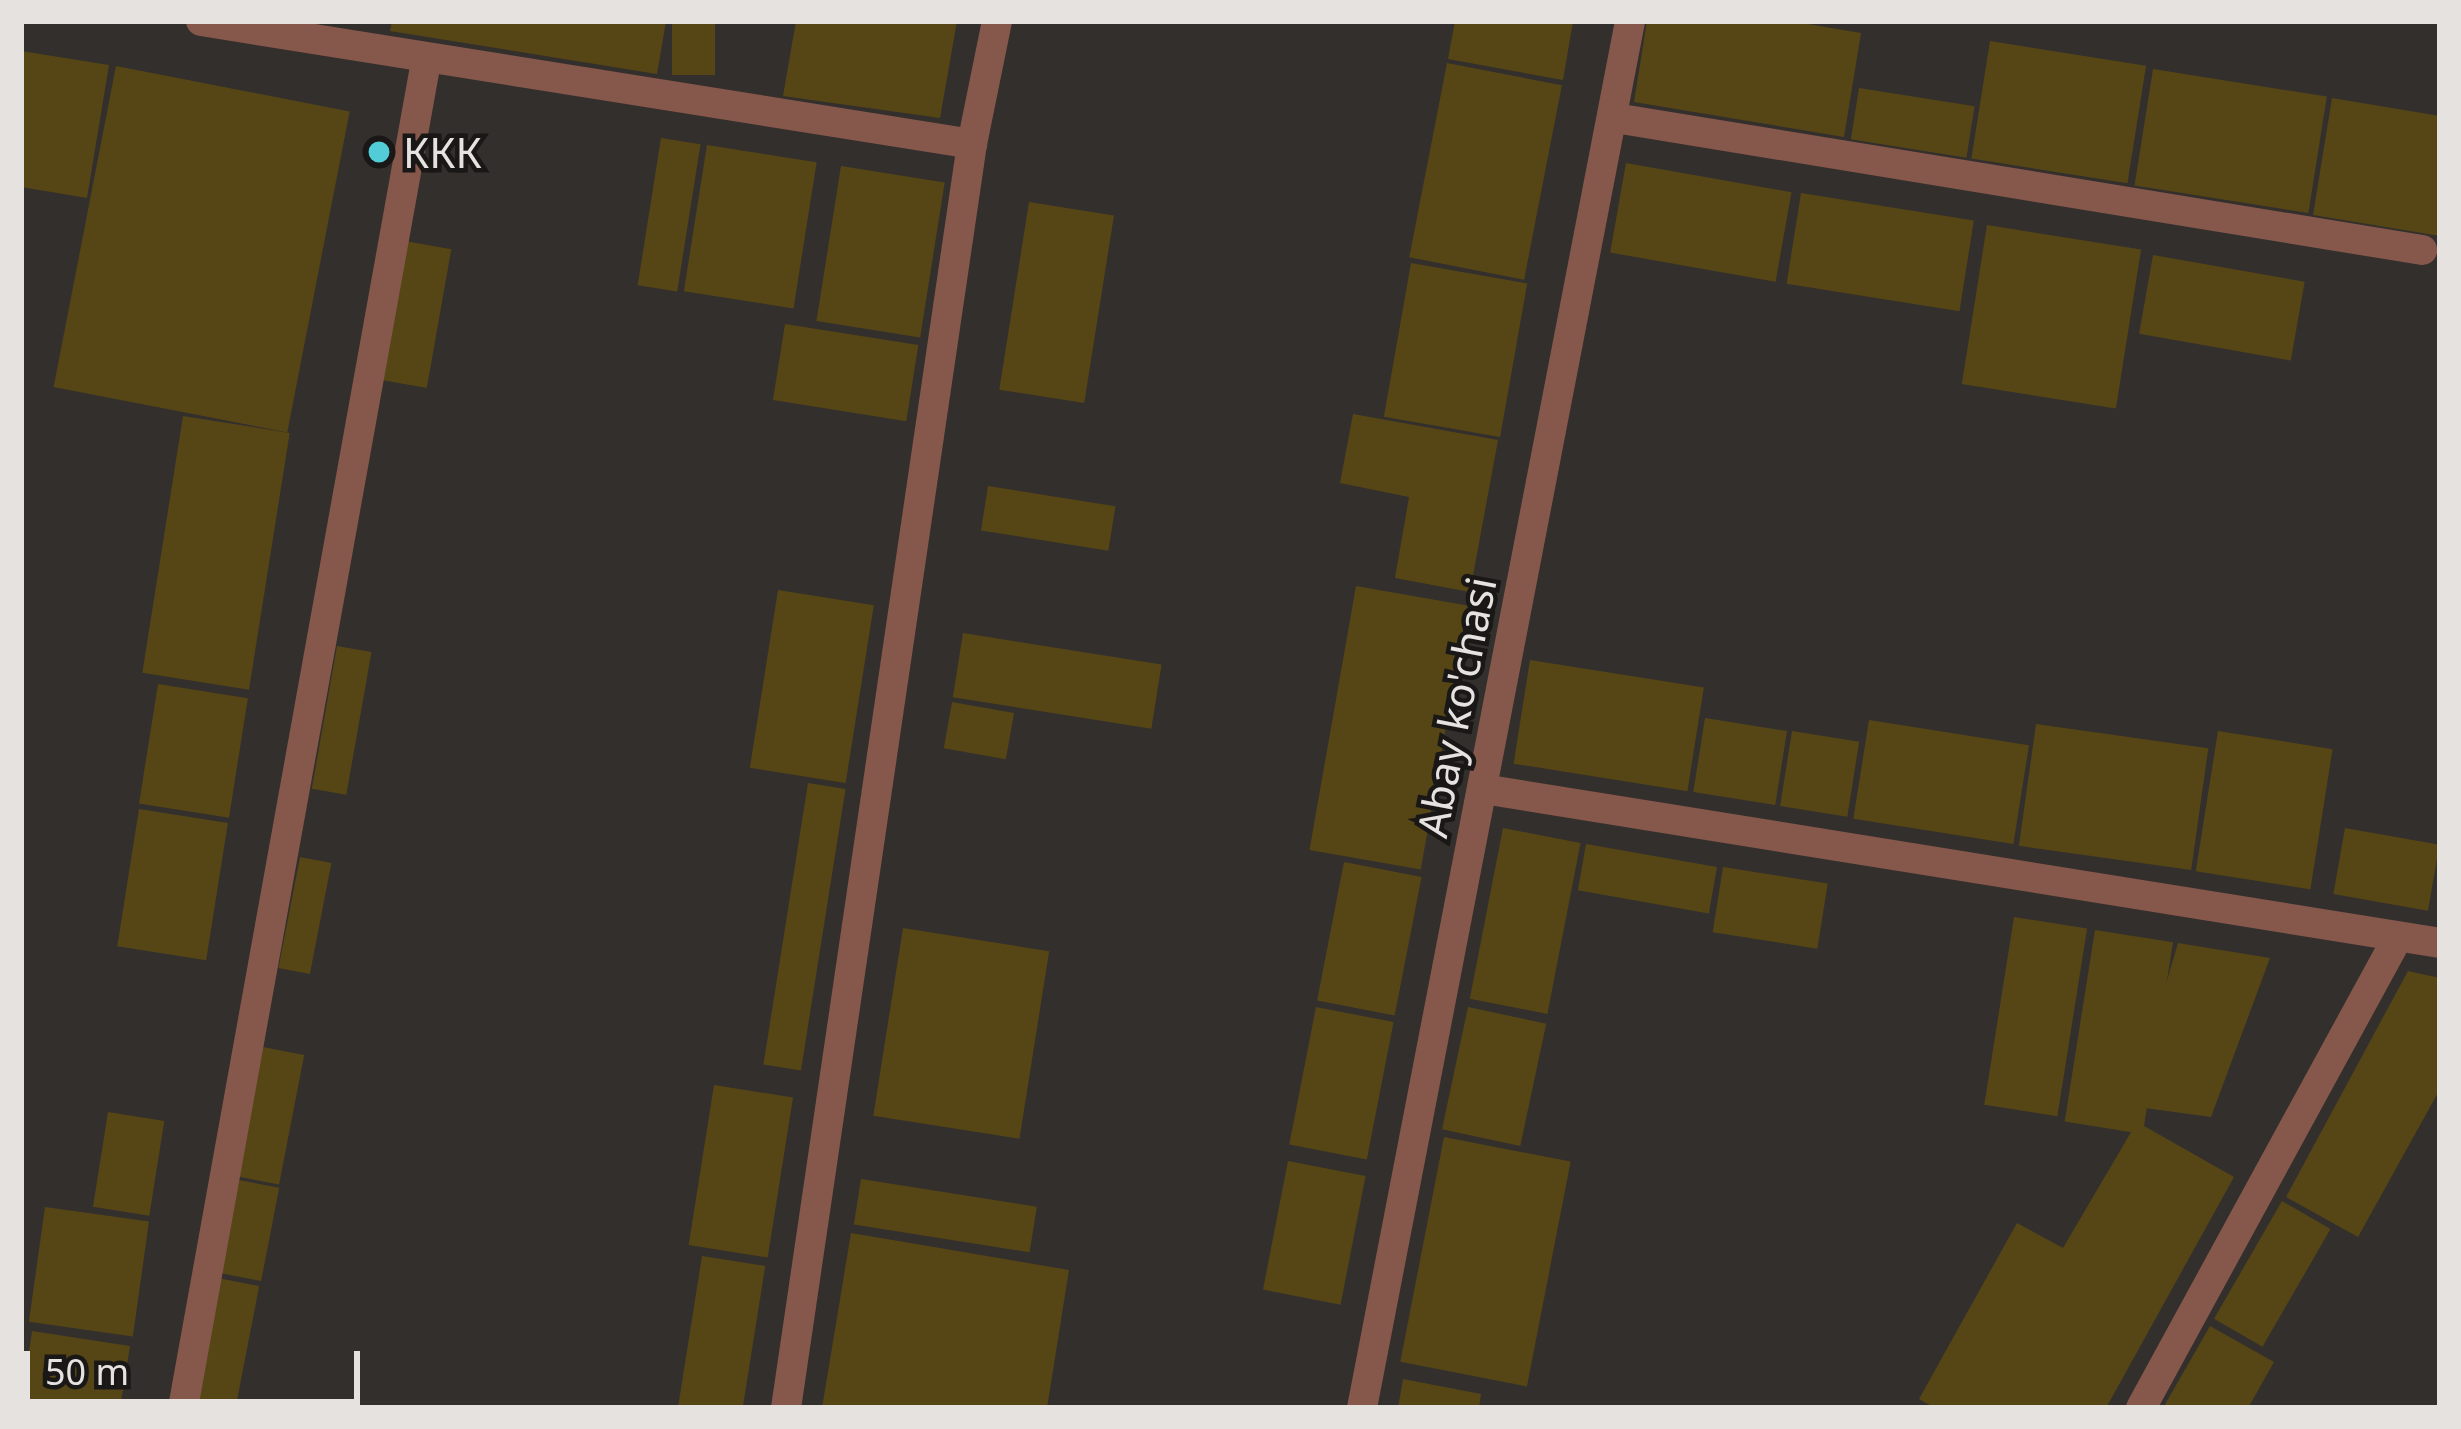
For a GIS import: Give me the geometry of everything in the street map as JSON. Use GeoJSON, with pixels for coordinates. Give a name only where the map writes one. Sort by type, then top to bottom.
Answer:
{"type":"FeatureCollection","features":[{"type":"Feature","properties":{"kind":"street"},"geometry":{"type":"LineString","coordinates":[[201,21],[426,62],[971,144]]}},
{"type":"Feature","properties":{"kind":"street"},"geometry":{"type":"LineString","coordinates":[[786,1408],[971,144],[997,21]]}},
{"type":"Feature","properties":{"kind":"street","name":"Abay ko'chasi"},"geometry":{"type":"LineString","coordinates":[[1362,1408],[1615,118],[1630,21]]}},
{"type":"Feature","properties":{"kind":"street"},"geometry":{"type":"LineString","coordinates":[[183,1408],[426,62]]}},
{"type":"Feature","properties":{"kind":"street"},"geometry":{"type":"LineString","coordinates":[[1615,118],[2422,250]]}},
{"type":"Feature","properties":{"kind":"street"},"geometry":{"type":"LineString","coordinates":[[1483,789],[2440,943]]}},
{"type":"Feature","properties":{"kind":"street"},"geometry":{"type":"LineString","coordinates":[[2141,1408],[2398,937]]}},
{"type":"Feature","properties":{"kind":"building"},"geometry":{"type":"Polygon","coordinates":[[[392,21],[666,21],[657,74],[390,31],[392,21]]]}},
{"type":"Feature","properties":{"kind":"building"},"geometry":{"type":"Polygon","coordinates":[[[672,21],[715,21],[715,75],[672,75],[672,21]]]}},
{"type":"Feature","properties":{"kind":"building"},"geometry":{"type":"Polygon","coordinates":[[[796,21],[957,21],[940,118],[783,96],[796,21]]]}},
{"type":"Feature","properties":{"kind":"building"},"geometry":{"type":"Polygon","coordinates":[[[1455,21],[1573,21],[1563,80],[1448,59],[1455,21]]]}},
{"type":"Feature","properties":{"kind":"building"},"geometry":{"type":"Polygon","coordinates":[[[1647,21],[1790,21],[1861,33],[1844,137],[1634,102],[1647,21]]]}},
{"type":"Feature","properties":{"kind":"building"},"geometry":{"type":"Polygon","coordinates":[[[1990,41],[2146,66],[2127,183],[1971,159],[1990,41]]]}},
{"type":"Feature","properties":{"kind":"building"},"geometry":{"type":"Polygon","coordinates":[[[21,51],[109,65],[87,198],[21,187],[21,51]]]}},
{"type":"Feature","properties":{"kind":"building"},"geometry":{"type":"Polygon","coordinates":[[[1447,63],[1562,85],[1524,280],[1409,257],[1447,63]]]}},
{"type":"Feature","properties":{"kind":"building"},"geometry":{"type":"Polygon","coordinates":[[[116,66],[350,111],[287,432],[54,387],[116,66]]]}},
{"type":"Feature","properties":{"kind":"building"},"geometry":{"type":"Polygon","coordinates":[[[2153,69],[2327,97],[2308,213],[2135,186],[2153,69]]]}},
{"type":"Feature","properties":{"kind":"building"},"geometry":{"type":"Polygon","coordinates":[[[1859,88],[1975,106],[1966,158],[1851,139],[1859,88]]]}},
{"type":"Feature","properties":{"kind":"building"},"geometry":{"type":"Polygon","coordinates":[[[2332,98],[2440,116],[2440,236],[2313,215],[2332,98]]]}},
{"type":"Feature","properties":{"kind":"building"},"geometry":{"type":"Polygon","coordinates":[[[661,138],[701,144],[677,291],[638,285],[661,138]]]}},
{"type":"Feature","properties":{"kind":"building"},"geometry":{"type":"Polygon","coordinates":[[[707,145],[817,162],[793,309],[684,291],[707,145]]]}},
{"type":"Feature","properties":{"kind":"building"},"geometry":{"type":"Polygon","coordinates":[[[1626,163],[1791,192],[1776,282],[1610,253],[1626,163]]]}},
{"type":"Feature","properties":{"kind":"building"},"geometry":{"type":"Polygon","coordinates":[[[841,166],[945,182],[920,337],[816,321],[841,166]]]}},
{"type":"Feature","properties":{"kind":"building"},"geometry":{"type":"Polygon","coordinates":[[[1801,193],[1974,220],[1959,311],[1787,284],[1801,193]]]}},
{"type":"Feature","properties":{"kind":"building"},"geometry":{"type":"Polygon","coordinates":[[[1029,202],[1114,215],[1084,403],[999,390],[1029,202]]]}},
{"type":"Feature","properties":{"kind":"building"},"geometry":{"type":"Polygon","coordinates":[[[1987,225],[2141,249],[2116,408],[1962,384],[1987,225]]]}},
{"type":"Feature","properties":{"kind":"building"},"geometry":{"type":"Polygon","coordinates":[[[405,241],[451,249],[427,388],[381,380],[405,241]]]}},
{"type":"Feature","properties":{"kind":"building"},"geometry":{"type":"Polygon","coordinates":[[[2153,255],[2305,282],[2291,361],[2139,334],[2153,255]]]}},
{"type":"Feature","properties":{"kind":"building"},"geometry":{"type":"Polygon","coordinates":[[[1411,263],[1527,283],[1500,437],[1384,417],[1411,263]]]}},
{"type":"Feature","properties":{"kind":"building"},"geometry":{"type":"Polygon","coordinates":[[[785,324],[918,345],[906,421],[773,400],[785,324]]]}},
{"type":"Feature","properties":{"kind":"building"},"geometry":{"type":"Polygon","coordinates":[[[1353,414],[1498,440],[1470,592],[1395,578],[1409,497],[1340,483],[1353,414]]]}},
{"type":"Feature","properties":{"kind":"building"},"geometry":{"type":"Polygon","coordinates":[[[183,416],[290,433],[249,690],[142,673],[183,416]]]}},
{"type":"Feature","properties":{"kind":"building"},"geometry":{"type":"Polygon","coordinates":[[[988,486],[1115,506],[1108,551],[981,530],[988,486]]]}},
{"type":"Feature","properties":{"kind":"building"},"geometry":{"type":"Polygon","coordinates":[[[1356,586],[1467,606],[1421,870],[1309,850],[1356,586]]]}},
{"type":"Feature","properties":{"kind":"building"},"geometry":{"type":"Polygon","coordinates":[[[778,590],[874,605],[846,783],[750,768],[778,590]]]}},
{"type":"Feature","properties":{"kind":"building"},"geometry":{"type":"Polygon","coordinates":[[[963,633],[1162,664],[1151,729],[953,697],[963,633]]]}},
{"type":"Feature","properties":{"kind":"building"},"geometry":{"type":"Polygon","coordinates":[[[337,646],[371,652],[346,795],[312,789],[337,646]]]}},
{"type":"Feature","properties":{"kind":"building"},"geometry":{"type":"Polygon","coordinates":[[[1530,660],[1704,688],[1687,791],[1514,764],[1530,660]]]}},
{"type":"Feature","properties":{"kind":"building"},"geometry":{"type":"Polygon","coordinates":[[[158,684],[248,698],[229,818],[139,804],[158,684]]]}},
{"type":"Feature","properties":{"kind":"building"},"geometry":{"type":"Polygon","coordinates":[[[952,702],[1014,713],[1006,759],[944,748],[952,702]]]}},
{"type":"Feature","properties":{"kind":"building"},"geometry":{"type":"Polygon","coordinates":[[[1705,718],[1787,731],[1775,805],[1693,792],[1705,718]]]}},
{"type":"Feature","properties":{"kind":"building"},"geometry":{"type":"Polygon","coordinates":[[[1869,720],[2029,745],[2013,844],[1853,819],[1869,720]]]}},
{"type":"Feature","properties":{"kind":"building"},"geometry":{"type":"Polygon","coordinates":[[[2036,724],[2208,748],[2191,870],[2019,846],[2036,724]]]}},
{"type":"Feature","properties":{"kind":"building"},"geometry":{"type":"Polygon","coordinates":[[[1792,731],[1859,742],[1847,817],[1780,806],[1792,731]]]}},
{"type":"Feature","properties":{"kind":"building"},"geometry":{"type":"Polygon","coordinates":[[[2218,731],[2333,749],[2310,889],[2196,871],[2218,731]]]}},
{"type":"Feature","properties":{"kind":"building"},"geometry":{"type":"Polygon","coordinates":[[[808,783],[846,789],[801,1070],[763,1064],[808,783]]]}},
{"type":"Feature","properties":{"kind":"building"},"geometry":{"type":"Polygon","coordinates":[[[139,809],[228,823],[206,960],[117,946],[139,809]]]}},
{"type":"Feature","properties":{"kind":"building"},"geometry":{"type":"Polygon","coordinates":[[[1503,828],[1581,843],[1547,1014],[1470,999],[1503,828]]]}},
{"type":"Feature","properties":{"kind":"building"},"geometry":{"type":"Polygon","coordinates":[[[2345,828],[2440,845],[2428,911],[2333,894],[2345,828]]]}},
{"type":"Feature","properties":{"kind":"building"},"geometry":{"type":"Polygon","coordinates":[[[1586,844],[1717,867],[1709,913],[1578,890],[1586,844]]]}},
{"type":"Feature","properties":{"kind":"building"},"geometry":{"type":"Polygon","coordinates":[[[300,857],[331,863],[310,974],[278,968],[300,857]]]}},
{"type":"Feature","properties":{"kind":"building"},"geometry":{"type":"Polygon","coordinates":[[[1344,862],[1422,877],[1395,1015],[1317,1000],[1344,862]]]}},
{"type":"Feature","properties":{"kind":"building"},"geometry":{"type":"Polygon","coordinates":[[[1723,867],[1828,884],[1817,949],[1713,932],[1723,867]]]}},
{"type":"Feature","properties":{"kind":"building"},"geometry":{"type":"Polygon","coordinates":[[[2014,917],[2087,929],[2057,1116],[1984,1105],[2014,917]]]}},
{"type":"Feature","properties":{"kind":"building"},"geometry":{"type":"Polygon","coordinates":[[[903,928],[1049,951],[1019,1139],[873,1116],[903,928]]]}},
{"type":"Feature","properties":{"kind":"building"},"geometry":{"type":"Polygon","coordinates":[[[2095,930],[2173,942],[2143,1134],[2065,1122],[2095,930]]]}},
{"type":"Feature","properties":{"kind":"building"},"geometry":{"type":"Polygon","coordinates":[[[2178,943],[2270,958],[2211,1117],[2130,1106],[2178,943]]]}},
{"type":"Feature","properties":{"kind":"building"},"geometry":{"type":"Polygon","coordinates":[[[2408,971],[2440,978],[2440,1089],[2358,1237],[2286,1197],[2408,971]]]}},
{"type":"Feature","properties":{"kind":"building"},"geometry":{"type":"Polygon","coordinates":[[[1316,1007],[1394,1022],[1367,1160],[1289,1144],[1316,1007]]]}},
{"type":"Feature","properties":{"kind":"building"},"geometry":{"type":"Polygon","coordinates":[[[1468,1007],[1546,1024],[1520,1146],[1442,1129],[1468,1007]]]}},
{"type":"Feature","properties":{"kind":"building"},"geometry":{"type":"Polygon","coordinates":[[[263,1047],[304,1055],[279,1185],[238,1177],[263,1047]]]}},
{"type":"Feature","properties":{"kind":"building"},"geometry":{"type":"Polygon","coordinates":[[[714,1085],[793,1098],[768,1258],[689,1245],[714,1085]]]}},
{"type":"Feature","properties":{"kind":"building"},"geometry":{"type":"Polygon","coordinates":[[[108,1112],[164,1121],[149,1216],[93,1207],[108,1112]]]}},
{"type":"Feature","properties":{"kind":"building"},"geometry":{"type":"Polygon","coordinates":[[[2137,1122],[2234,1177],[2106,1408],[1935,1408],[1919,1399],[2017,1223],[2063,1248],[2137,1122]]]}},
{"type":"Feature","properties":{"kind":"building"},"geometry":{"type":"Polygon","coordinates":[[[1444,1137],[1571,1162],[1527,1386],[1400,1362],[1444,1137]]]}},
{"type":"Feature","properties":{"kind":"building"},"geometry":{"type":"Polygon","coordinates":[[[1288,1161],[1366,1176],[1341,1305],[1263,1290],[1288,1161]]]}},
{"type":"Feature","properties":{"kind":"building"},"geometry":{"type":"Polygon","coordinates":[[[861,1179],[1037,1207],[1030,1252],[854,1224],[861,1179]]]}},
{"type":"Feature","properties":{"kind":"building"},"geometry":{"type":"Polygon","coordinates":[[[239,1180],[279,1188],[261,1281],[221,1273],[239,1180]]]}},
{"type":"Feature","properties":{"kind":"building"},"geometry":{"type":"Polygon","coordinates":[[[2282,1201],[2330,1229],[2262,1347],[2214,1319],[2282,1201]]]}},
{"type":"Feature","properties":{"kind":"building"},"geometry":{"type":"Polygon","coordinates":[[[45,1207],[149,1222],[133,1336],[29,1322],[45,1207]]]}},
{"type":"Feature","properties":{"kind":"building"},"geometry":{"type":"Polygon","coordinates":[[[851,1233],[1069,1270],[1047,1408],[822,1408],[851,1233]]]}},
{"type":"Feature","properties":{"kind":"building"},"geometry":{"type":"Polygon","coordinates":[[[702,1256],[765,1266],[743,1408],[678,1408],[702,1256]]]}},
{"type":"Feature","properties":{"kind":"building"},"geometry":{"type":"Polygon","coordinates":[[[218,1278],[259,1286],[236,1408],[193,1408],[218,1278]]]}},
{"type":"Feature","properties":{"kind":"building"},"geometry":{"type":"Polygon","coordinates":[[[2210,1326],[2274,1362],[2248,1408],[2163,1408],[2210,1326]]]}},
{"type":"Feature","properties":{"kind":"building"},"geometry":{"type":"Polygon","coordinates":[[[32,1331],[130,1346],[120,1408],[21,1408],[32,1331]]]}},
{"type":"Feature","properties":{"kind":"building"},"geometry":{"type":"Polygon","coordinates":[[[1403,1379],[1481,1394],[1479,1408],[1398,1408],[1403,1379]]]}},
{"type":"Feature","properties":{"kind":"place","name":"ККК"},"geometry":{"type":"Point","coordinates":[379,152]}}]}
